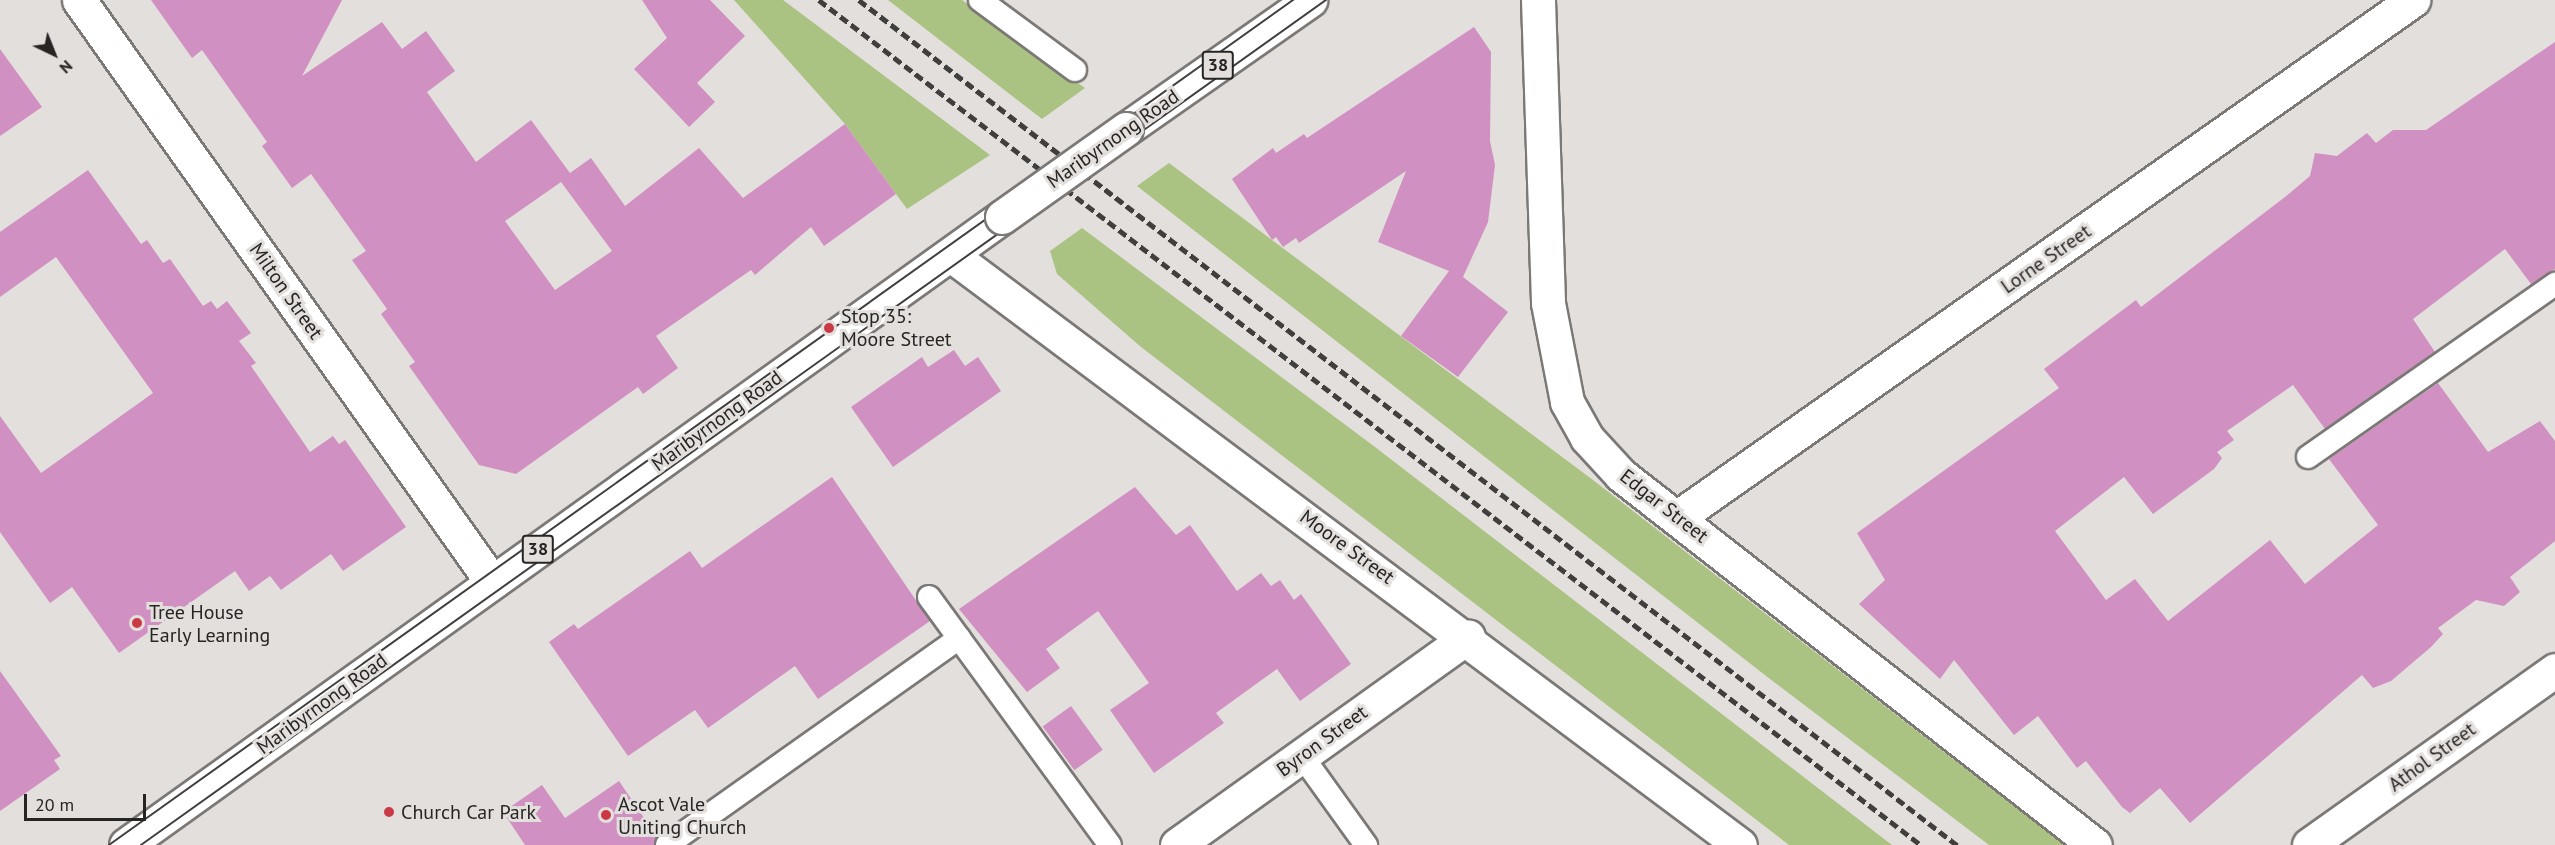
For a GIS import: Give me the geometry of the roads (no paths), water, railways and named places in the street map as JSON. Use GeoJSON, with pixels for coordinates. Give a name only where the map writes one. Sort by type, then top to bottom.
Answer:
{"type":"FeatureCollection","features":[{"type":"Feature","properties":{"kind":"street","name":"Milton Street"},"geometry":{"type":"LineString","coordinates":[[79,0],[492,582]]}},
{"type":"Feature","properties":{"kind":"street","name":"Maribyrnong Road"},"geometry":{"type":"LineString","coordinates":[[126,845],[1002,217],[1310,0]]}},
{"type":"Feature","properties":{"kind":"street","name":"Edgar Street"},"geometry":{"type":"LineString","coordinates":[[1538,0],[1548,303],[1559,371],[1587,438],[1621,476],[1678,517],[2095,845]]}},
{"type":"Feature","properties":{"kind":"street","name":"Lorne Street"},"geometry":{"type":"LineString","coordinates":[[1678,517],[2413,0]]}},
{"type":"Feature","properties":{"kind":"street","name":"Moore Street"},"geometry":{"type":"LineString","coordinates":[[951,255],[1468,637],[1740,845]]}},
{"type":"Feature","properties":{"kind":"street","name":"Byron Street"},"geometry":{"type":"LineString","coordinates":[[1177,845],[1468,637]]}},
{"type":"Feature","properties":{"kind":"street","name":"Athol Street"},"geometry":{"type":"LineString","coordinates":[[2309,845],[2555,670]]}},
{"type":"Feature","properties":{"kind":"lane"},"geometry":{"type":"LineString","coordinates":[[980,0],[1075,70]]}},
{"type":"Feature","properties":{"kind":"lane"},"geometry":{"type":"LineString","coordinates":[[2307,458],[2555,284]]}},
{"type":"Feature","properties":{"kind":"lane"},"geometry":{"type":"LineString","coordinates":[[929,597],[1110,845]]}},
{"type":"Feature","properties":{"kind":"lane"},"geometry":{"type":"LineString","coordinates":[[667,845],[959,638]]}},
{"type":"Feature","properties":{"kind":"lane"},"geometry":{"type":"LineString","coordinates":[[1302,756],[1366,845]]}},
{"type":"Feature","properties":{"kind":"tram line"},"geometry":{"type":"LineString","coordinates":[[109,845],[1293,0]]}},
{"type":"Feature","properties":{"kind":"tram line"},"geometry":{"type":"LineString","coordinates":[[141,845],[1326,0]]}},
{"type":"Feature","properties":{"kind":"railway"},"geometry":{"type":"LineString","coordinates":[[819,0],[1921,845]]}},
{"type":"Feature","properties":{"kind":"railway"},"geometry":{"type":"LineString","coordinates":[[859,0],[1957,845]]}},
{"type":"Feature","properties":{"kind":"place","name":"Stop 35: Moore Street"},"geometry":{"type":"Point","coordinates":[829,328]}},
{"type":"Feature","properties":{"kind":"place","name":"Tree House Early Learning"},"geometry":{"type":"Point","coordinates":[137,623]}},
{"type":"Feature","properties":{"kind":"place","name":"Church Car Park"},"geometry":{"type":"Point","coordinates":[389,812]}},
{"type":"Feature","properties":{"kind":"place","name":"Ascot Vale Uniting Church"},"geometry":{"type":"Point","coordinates":[606,815]}}]}
